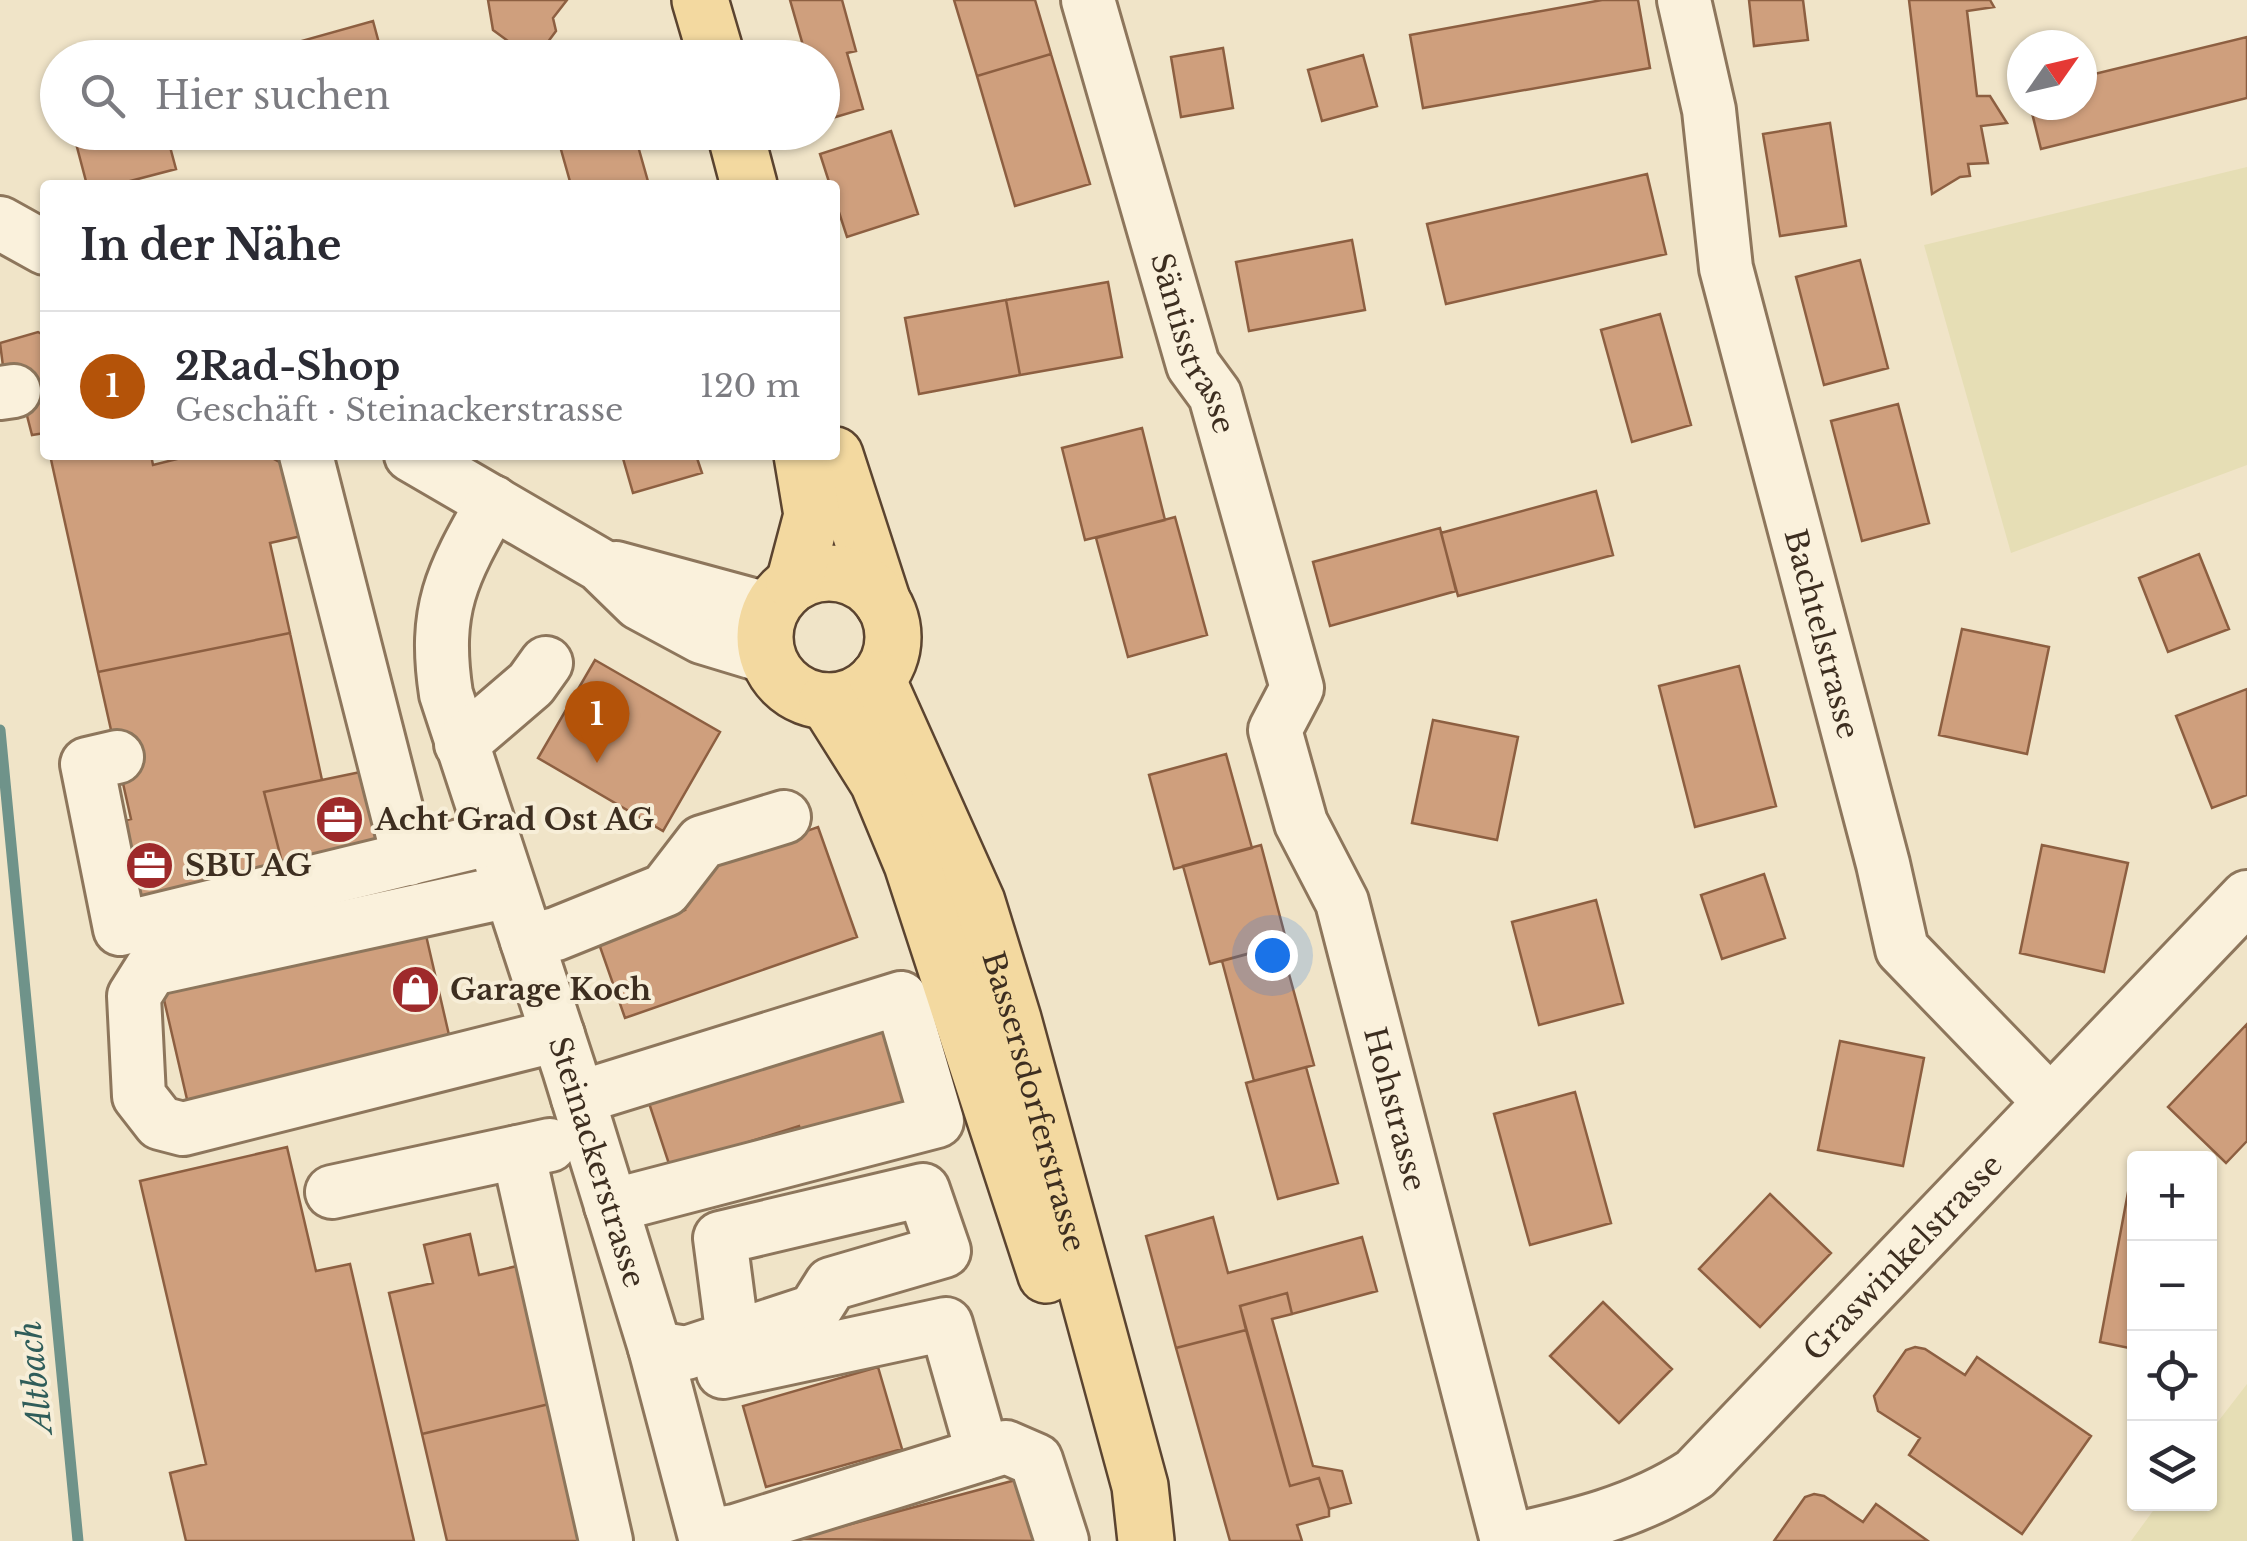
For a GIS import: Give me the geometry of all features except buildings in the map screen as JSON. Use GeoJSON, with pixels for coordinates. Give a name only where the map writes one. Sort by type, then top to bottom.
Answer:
{"type":"FeatureCollection","features":[{"type":"Feature","properties":{"kind":"main road"},"geometry":{"type":"LineString","coordinates":[[700,0],[711,40]]}},
{"type":"Feature","properties":{"kind":"main road"},"geometry":{"type":"LineString","coordinates":[[740,150],[747,180]]}},
{"type":"Feature","properties":{"kind":"main road"},"geometry":{"type":"LineString","coordinates":[[803,460],[812,515],[778,617],[777,675],[808,698],[826,701],[846,699],[878,679],[886,666],[893,634],[837,460]]}},
{"type":"Feature","properties":{"kind":"main road"},"geometry":{"type":"LineString","coordinates":[[778,617],[810,576],[844,575],[859,580],[883,602]]}},
{"type":"Feature","properties":{"kind":"main road","name":"Bassersdorferstrasse"},"geometry":{"type":"LineString","coordinates":[[878,679],[978,902],[1140,1486],[1146,1541]]}},
{"type":"Feature","properties":{"kind":"main road","name":"Bassersdorferstrasse"},"geometry":{"type":"LineString","coordinates":[[826,701],[878,782],[912,864],[1044,1269],[1105,1483],[1132,1541]]}},
{"type":"Feature","properties":{"kind":"street","name":"Säntisstrasse"},"geometry":{"type":"LineString","coordinates":[[1088,0],[1193,365],[1214,395],[1296,688]]}},
{"type":"Feature","properties":{"kind":"street","name":"Bachtelstrasse"},"geometry":{"type":"LineString","coordinates":[[1684,0],[1704,87],[1726,268],[1902,948],[2050,1102]]}},
{"type":"Feature","properties":{"kind":"street"},"geometry":{"type":"LineString","coordinates":[[0,223],[40,245]]}},
{"type":"Feature","properties":{"kind":"street"},"geometry":{"type":"LineString","coordinates":[[307,460],[409,859]]}},
{"type":"Feature","properties":{"kind":"street"},"geometry":{"type":"LineString","coordinates":[[419,460],[600,565],[652,576],[778,617]]}},
{"type":"Feature","properties":{"kind":"street","name":"Steinackerstrasse"},"geometry":{"type":"LineString","coordinates":[[493,502],[448,590],[441,633],[446,694],[611,1206],[705,1538]]}},
{"type":"Feature","properties":{"kind":"street"},"geometry":{"type":"LineString","coordinates":[[461,744],[530,684],[546,663]]}},
{"type":"Feature","properties":{"kind":"street"},"geometry":{"type":"LineString","coordinates":[[362,677],[442,665]]}},
{"type":"Feature","properties":{"kind":"street","name":"Hohstrasse"},"geometry":{"type":"LineString","coordinates":[[1296,688],[1275,730],[1302,824],[1342,902],[1508,1541]]}},
{"type":"Feature","properties":{"kind":"street"},"geometry":{"type":"LineString","coordinates":[[117,757],[87,764],[120,928],[240,888],[409,859],[493,838]]}},
{"type":"Feature","properties":{"kind":"street"},"geometry":{"type":"LineString","coordinates":[[527,941],[556,934],[665,890],[702,842],[784,816]]}},
{"type":"Feature","properties":{"kind":"street"},"geometry":{"type":"LineString","coordinates":[[510,890],[151,969],[134,996],[139,1096],[160,1123],[183,1129],[558,1035]]}},
{"type":"Feature","properties":{"kind":"street","name":"Graswinkelstrasse"},"geometry":{"type":"LineString","coordinates":[[1508,1541],[1594,1522],[1666,1493],[1712,1458],[2247,898]]}},
{"type":"Feature","properties":{"kind":"street"},"geometry":{"type":"LineString","coordinates":[[332,1192],[518,1152],[584,1119],[901,998],[937,1120],[611,1206]]}},
{"type":"Feature","properties":{"kind":"street"},"geometry":{"type":"LineString","coordinates":[[518,1152],[606,1541]]}},
{"type":"Feature","properties":{"kind":"street"},"geometry":{"type":"LineString","coordinates":[[659,1366],[946,1324],[983,1454]]}},
{"type":"Feature","properties":{"kind":"street"},"geometry":{"type":"LineString","coordinates":[[659,1366],[733,1338]]}},
{"type":"Feature","properties":{"kind":"street"},"geometry":{"type":"LineString","coordinates":[[705,1538],[1006,1447],[1036,1460],[1062,1541]]}},
{"type":"Feature","properties":{"kind":"street"},"geometry":{"type":"LineString","coordinates":[[1644,1541],[1666,1493]]}},
{"type":"Feature","properties":{"kind":"shaded area"},"geometry":{"type":"Polygon","coordinates":[[[2247,167],[2247,465],[2011,553],[1924,245],[2247,167]]]}},
{"type":"Feature","properties":{"kind":"shaded area"},"geometry":{"type":"Polygon","coordinates":[[[2247,1384],[2247,1541],[2131,1541],[2153,1511],[2217,1511],[2217,1423],[2247,1384]]]}},
{"type":"Feature","properties":{"kind":"waterway","name":"Altbach"},"geometry":{"type":"LineString","coordinates":[[0,730],[78,1541]]}},
{"type":"Feature","properties":{"kind":"place","name":"2Rad-Shop"},"geometry":{"type":"Point","coordinates":[597,763]}},
{"type":"Feature","properties":{"kind":"place","name":"Acht Grad Ost AG"},"geometry":{"type":"Point","coordinates":[340,819]}},
{"type":"Feature","properties":{"kind":"place","name":"SBU AG"},"geometry":{"type":"Point","coordinates":[150,865]}},
{"type":"Feature","properties":{"kind":"place","name":"Garage Koch"},"geometry":{"type":"Point","coordinates":[415,989]}}]}
